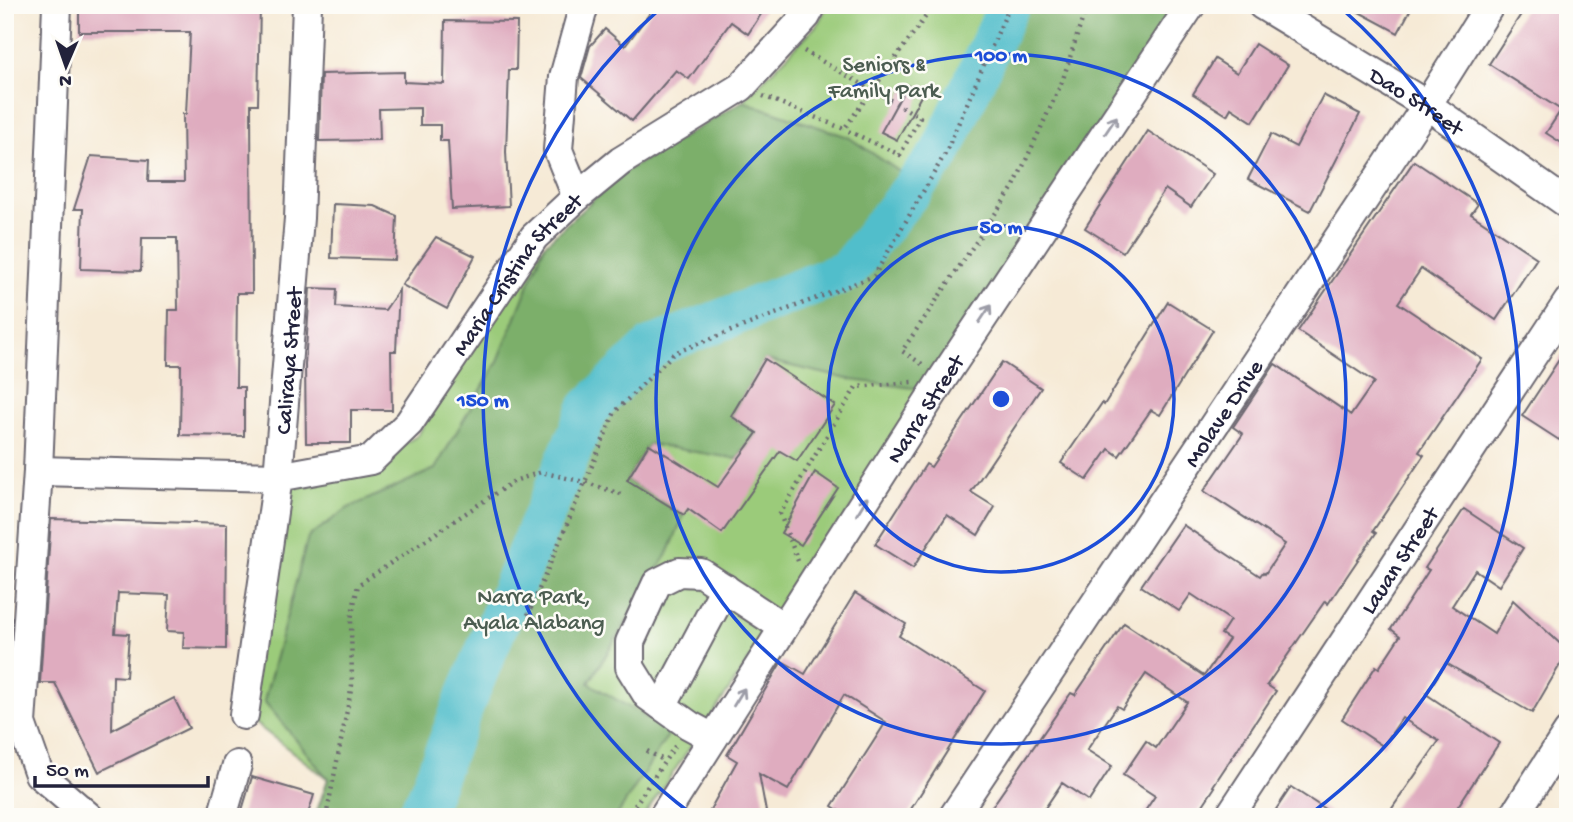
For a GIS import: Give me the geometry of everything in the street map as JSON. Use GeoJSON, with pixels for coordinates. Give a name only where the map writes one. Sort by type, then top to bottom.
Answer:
{"type":"FeatureCollection","features":[{"type":"Feature","properties":{"kind":"street"},"geometry":{"type":"LineString","coordinates":[[57,5],[38,471],[21,723],[39,774],[89,817]]}},
{"type":"Feature","properties":{"kind":"street","name":"Caliraya Street"},"geometry":{"type":"LineString","coordinates":[[244,715],[278,477],[299,218],[307,5]]}},
{"type":"Feature","properties":{"kind":"street"},"geometry":{"type":"LineString","coordinates":[[577,197],[558,150],[564,77],[584,5]]}},
{"type":"Feature","properties":{"kind":"street","name":"Maria Cristina Street"},"geometry":{"type":"LineString","coordinates":[[38,471],[278,477],[371,460],[409,423],[534,237],[621,161],[741,87],[806,16],[812,5]]}},
{"type":"Feature","properties":{"kind":"street","name":"Narra Street"},"geometry":{"type":"LineString","coordinates":[[663,817],[701,731],[783,627],[943,377],[1191,5]]}},
{"type":"Feature","properties":{"kind":"street","name":"Dao Street"},"geometry":{"type":"LineString","coordinates":[[1262,5],[1427,105],[1568,204]]}},
{"type":"Feature","properties":{"kind":"street","name":"Molave Drive"},"geometry":{"type":"LineString","coordinates":[[953,817],[1427,105],[1490,5]]}},
{"type":"Feature","properties":{"kind":"street","name":"Lauan Street"},"geometry":{"type":"LineString","coordinates":[[1229,817],[1568,302]]}},
{"type":"Feature","properties":{"kind":"street"},"geometry":{"type":"LineString","coordinates":[[701,731],[648,696],[630,667],[630,642],[657,583],[679,572],[701,572],[783,627]]}},
{"type":"Feature","properties":{"kind":"street"},"geometry":{"type":"LineString","coordinates":[[662,706],[725,588]]}},
{"type":"Feature","properties":{"kind":"street"},"geometry":{"type":"LineString","coordinates":[[1513,817],[1568,732]]}},
{"type":"Feature","properties":{"kind":"street"},"geometry":{"type":"LineString","coordinates":[[222,817],[237,765]]}},
{"type":"Feature","properties":{"kind":"path"},"geometry":{"type":"LineString","coordinates":[[844,129],[934,5]]}},
{"type":"Feature","properties":{"kind":"path"},"geometry":{"type":"LineString","coordinates":[[528,615],[615,412],[674,353],[874,276],[945,154],[1010,5]]}},
{"type":"Feature","properties":{"kind":"path"},"geometry":{"type":"LineString","coordinates":[[920,374],[925,366],[902,351],[1014,186],[1062,82],[1087,5]]}},
{"type":"Feature","properties":{"kind":"path"},"geometry":{"type":"LineString","coordinates":[[741,87],[900,155],[920,117],[871,91],[786,39]]}},
{"type":"Feature","properties":{"kind":"path"},"geometry":{"type":"LineString","coordinates":[[791,572],[798,561],[780,514],[856,387],[915,382]]}},
{"type":"Feature","properties":{"kind":"path"},"geometry":{"type":"LineString","coordinates":[[326,817],[352,685],[351,619],[358,585],[514,481],[541,472],[624,495]]}},
{"type":"Feature","properties":{"kind":"path"},"geometry":{"type":"LineString","coordinates":[[627,817],[701,731]]}},
{"type":"Feature","properties":{"kind":"green space","name":"Narra Park, Ayala Alabang"},"geometry":{"type":"Polygon","coordinates":[[[828,5],[1181,5],[821,554],[643,817],[315,817],[328,779],[244,715],[281,477],[372,462],[417,436],[470,351],[545,244],[743,101],[817,25],[828,5]]]}},
{"type":"Feature","properties":{"kind":"green space","name":"Narra Park, Ayala Alabang"},"geometry":{"type":"Polygon","coordinates":[[[1017,5],[1181,5],[928,390],[852,380],[765,360],[731,416],[757,433],[737,459],[649,444],[627,480],[684,515],[670,549],[589,683],[670,732],[616,817],[315,817],[328,779],[264,701],[308,537],[348,508],[435,469],[498,361],[545,244],[621,174],[743,101],[848,137],[927,190],[970,116],[1017,5]]]}},
{"type":"Feature","properties":{"kind":"building"},"geometry":{"type":"Polygon","coordinates":[[[79,5],[260,5],[258,104],[251,104],[252,293],[237,293],[236,387],[244,387],[244,436],[180,435],[181,365],[168,365],[169,310],[178,310],[177,238],[142,238],[141,271],[81,269],[83,209],[74,209],[91,156],[149,160],[148,182],[184,182],[183,114],[186,114],[190,32],[79,32],[79,5]]]}},
{"type":"Feature","properties":{"kind":"building"},"geometry":{"type":"Polygon","coordinates":[[[656,5],[767,5],[748,34],[731,22],[689,79],[676,70],[632,121],[581,78],[590,46],[605,29],[625,46],[656,5]]]}},
{"type":"Feature","properties":{"kind":"building"},"geometry":{"type":"Polygon","coordinates":[[[1346,5],[1413,5],[1398,33],[1346,5]]]}},
{"type":"Feature","properties":{"kind":"building"},"geometry":{"type":"Polygon","coordinates":[[[1527,5],[1568,5],[1568,147],[1546,133],[1561,110],[1489,64],[1527,5]]]}},
{"type":"Feature","properties":{"kind":"building"},"geometry":{"type":"Polygon","coordinates":[[[445,21],[517,22],[516,70],[509,70],[506,152],[509,206],[452,209],[448,141],[440,141],[440,125],[420,125],[420,108],[379,109],[380,140],[319,141],[321,74],[404,72],[404,82],[444,84],[445,21]]]}},
{"type":"Feature","properties":{"kind":"building"},"geometry":{"type":"Polygon","coordinates":[[[1255,44],[1288,65],[1253,122],[1231,108],[1227,115],[1193,94],[1215,59],[1237,73],[1255,44]]]}},
{"type":"Feature","properties":{"kind":"building"},"geometry":{"type":"Polygon","coordinates":[[[907,85],[922,94],[897,140],[881,132],[907,85]]]}},
{"type":"Feature","properties":{"kind":"building"},"geometry":{"type":"Polygon","coordinates":[[[1323,95],[1360,114],[1310,211],[1248,179],[1271,134],[1296,147],[1323,95]]]}},
{"type":"Feature","properties":{"kind":"building"},"geometry":{"type":"Polygon","coordinates":[[[1148,131],[1213,174],[1191,207],[1165,189],[1123,252],[1085,228],[1148,131]]]}},
{"type":"Feature","properties":{"kind":"building"},"geometry":{"type":"Polygon","coordinates":[[[1414,161],[1478,204],[1471,214],[1537,258],[1496,320],[1421,269],[1398,303],[1482,359],[1419,452],[1424,455],[1373,531],[1376,533],[1328,604],[1325,601],[1267,685],[1276,691],[1213,786],[1215,787],[1195,817],[1141,817],[1155,796],[1123,775],[1146,741],[1156,748],[1187,702],[1146,674],[1122,709],[1117,706],[1087,750],[1112,766],[1089,801],[1062,783],[1039,817],[985,817],[1071,693],[1075,695],[1124,623],[1204,676],[1229,639],[1221,634],[1230,620],[1191,594],[1179,611],[1141,586],[1183,525],[1260,576],[1263,572],[1265,574],[1285,544],[1204,491],[1243,434],[1233,427],[1275,364],[1351,415],[1374,382],[1298,331],[1414,161]]]}},
{"type":"Feature","properties":{"kind":"building"},"geometry":{"type":"Polygon","coordinates":[[[333,204],[375,206],[397,216],[395,260],[331,258],[333,204]]]}},
{"type":"Feature","properties":{"kind":"building"},"geometry":{"type":"Polygon","coordinates":[[[436,237],[475,256],[447,309],[402,285],[436,237]]]}},
{"type":"Feature","properties":{"kind":"building"},"geometry":{"type":"Polygon","coordinates":[[[310,288],[337,289],[336,307],[385,310],[399,290],[396,351],[391,351],[392,410],[351,410],[351,443],[306,443],[305,365],[310,288]]]}},
{"type":"Feature","properties":{"kind":"building"},"geometry":{"type":"Polygon","coordinates":[[[1168,302],[1213,330],[1160,415],[1151,410],[1119,456],[1109,449],[1087,480],[1061,463],[1102,403],[1104,405],[1168,302]]]}},
{"type":"Feature","properties":{"kind":"building"},"geometry":{"type":"Polygon","coordinates":[[[1568,346],[1568,427],[1559,440],[1522,416],[1568,346]]]}},
{"type":"Feature","properties":{"kind":"building"},"geometry":{"type":"Polygon","coordinates":[[[765,359],[835,405],[797,461],[780,451],[722,533],[688,509],[684,515],[627,480],[649,444],[718,487],[757,433],[731,416],[765,359]]]}},
{"type":"Feature","properties":{"kind":"building"},"geometry":{"type":"Polygon","coordinates":[[[1002,362],[1041,388],[971,492],[995,507],[978,535],[947,515],[913,568],[875,544],[926,464],[931,467],[1002,362]]]}},
{"type":"Feature","properties":{"kind":"building"},"geometry":{"type":"Polygon","coordinates":[[[815,472],[838,488],[801,545],[781,533],[815,472]]]}},
{"type":"Feature","properties":{"kind":"building"},"geometry":{"type":"Polygon","coordinates":[[[1464,509],[1523,548],[1499,586],[1475,570],[1452,606],[1494,634],[1513,600],[1568,651],[1532,713],[1446,663],[1426,694],[1499,743],[1451,817],[1386,817],[1439,741],[1402,718],[1383,746],[1342,719],[1376,666],[1379,668],[1400,636],[1391,629],[1429,570],[1425,568],[1464,509]]]}},
{"type":"Feature","properties":{"kind":"building"},"geometry":{"type":"Polygon","coordinates":[[[51,519],[227,524],[226,649],[183,648],[184,632],[167,631],[169,595],[118,593],[115,633],[129,634],[126,677],[113,676],[112,730],[174,698],[189,728],[99,772],[55,683],[40,683],[51,519]]]}},
{"type":"Feature","properties":{"kind":"building"},"geometry":{"type":"Polygon","coordinates":[[[855,593],[906,624],[899,636],[985,691],[906,817],[848,817],[832,806],[886,722],[844,695],[788,790],[759,774],[767,817],[706,817],[737,761],[727,755],[782,661],[805,674],[855,593]]]}},
{"type":"Feature","properties":{"kind":"building"},"geometry":{"type":"Polygon","coordinates":[[[252,777],[314,795],[307,817],[240,817],[252,777]]]}},
{"type":"Feature","properties":{"kind":"building"},"geometry":{"type":"Polygon","coordinates":[[[1291,787],[1337,817],[1271,817],[1291,787]]]}},
{"type":"Feature","properties":{"kind":"waterway"},"geometry":{"type":"LineString","coordinates":[[416,817],[427,799],[465,701],[589,408],[652,347],[847,271],[940,154],[1009,5]]}},
{"type":"Feature","properties":{"kind":"park label","name":"Seniors & Family Park"},"geometry":{"type":"Point","coordinates":[884,76]}}]}
